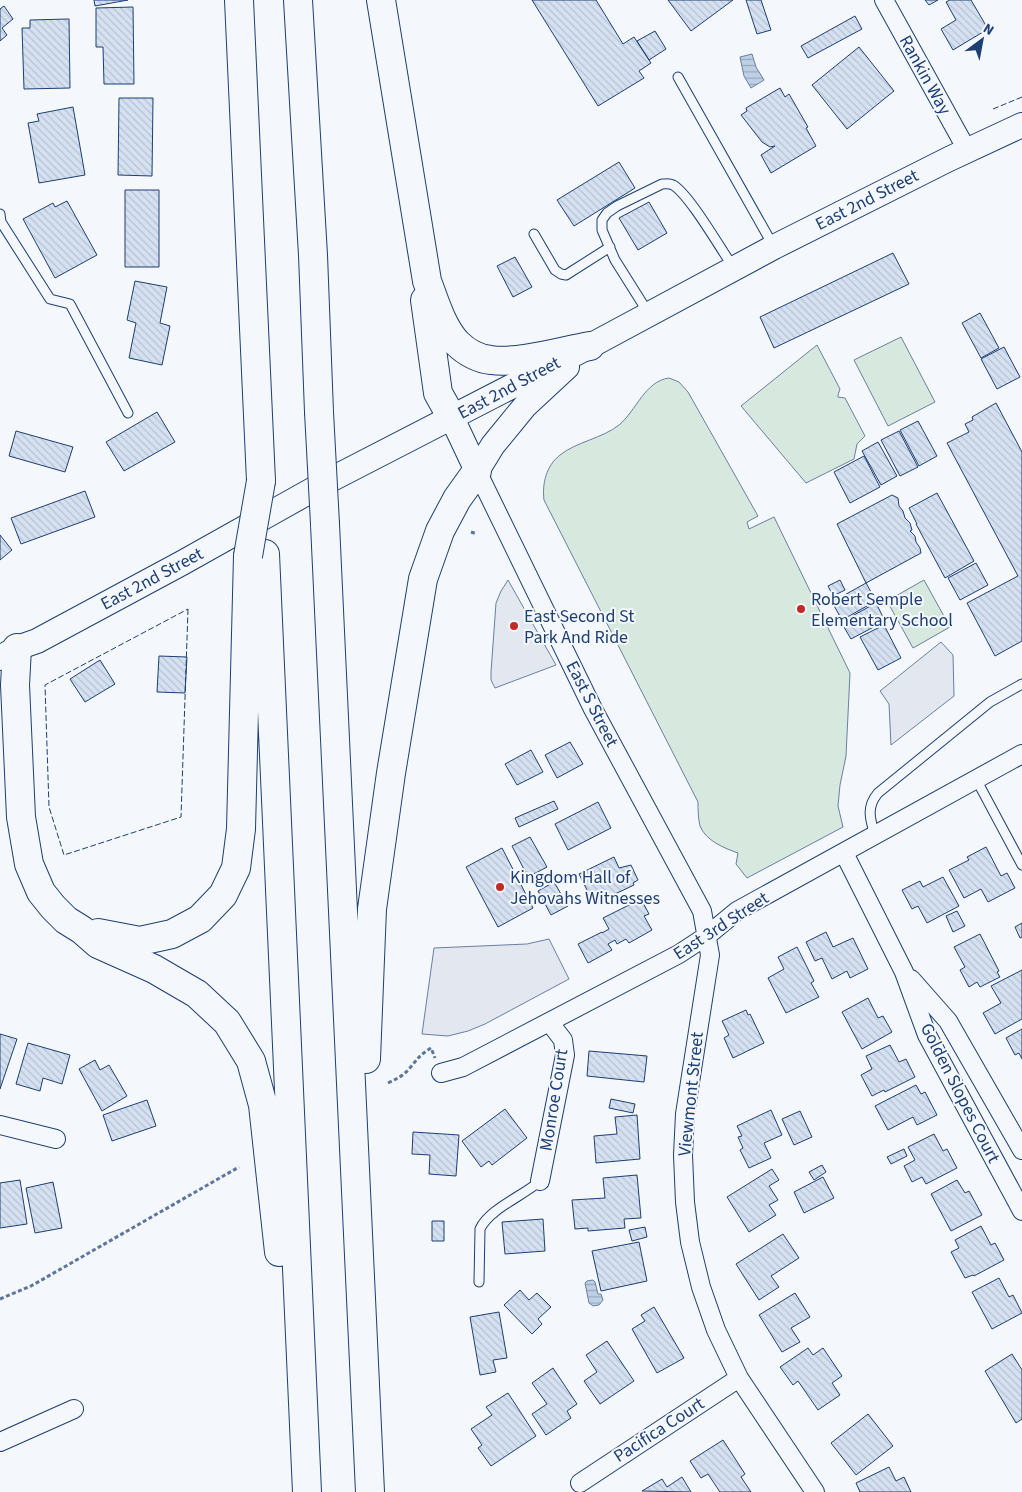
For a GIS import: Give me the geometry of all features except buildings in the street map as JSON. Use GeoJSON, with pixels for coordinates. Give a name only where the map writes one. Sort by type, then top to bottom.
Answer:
{"type":"FeatureCollection","features":[{"type":"Feature","properties":{"kind":"highway"},"geometry":{"type":"LineString","coordinates":[[82,930],[140,941],[172,934],[200,919],[223,895],[236,868],[241,829],[261,481],[239,0]]}},
{"type":"Feature","properties":{"kind":"highway"},"geometry":{"type":"LineString","coordinates":[[298,0],[311,216],[370,1492]]}},
{"type":"Feature","properties":{"kind":"highway"},"geometry":{"type":"LineString","coordinates":[[382,0],[427,281],[444,324],[458,344],[477,357],[492,361],[519,359],[590,346]]}},
{"type":"Feature","properties":{"kind":"highway"},"geometry":{"type":"LineString","coordinates":[[427,281],[424,302],[438,393],[452,418]]}},
{"type":"Feature","properties":{"kind":"highway"},"geometry":{"type":"LineString","coordinates":[[355,1163],[366,1063],[372,908],[391,772],[423,579],[440,531],[457,499],[477,471]]}},
{"type":"Feature","properties":{"kind":"highway"},"geometry":{"type":"LineString","coordinates":[[256,555],[302,1365],[307,1492]]}},
{"type":"Feature","properties":{"kind":"highway"},"geometry":{"type":"LineString","coordinates":[[9,653],[15,686],[20,817],[29,864],[41,892],[52,907],[66,920],[82,930],[98,944],[154,970],[197,994],[227,1022],[251,1060],[262,1105],[274,1198],[284,1301],[302,1365]]}},
{"type":"Feature","properties":{"kind":"highway"},"geometry":{"type":"LineString","coordinates":[[0,734],[18,766]]}},
{"type":"Feature","properties":{"kind":"highway"},"geometry":{"type":"LineString","coordinates":[[367,1409],[381,1492]]}},
{"type":"Feature","properties":{"kind":"highway"},"geometry":{"type":"LineString","coordinates":[[300,1492],[305,1456]]}},
{"type":"Feature","properties":{"kind":"main road","name":"East 2nd Street"},"geometry":{"type":"LineString","coordinates":[[9,653],[36,642],[330,480],[590,346],[774,247],[967,150],[1022,126]]}},
{"type":"Feature","properties":{"kind":"main road"},"geometry":{"type":"LineString","coordinates":[[477,471],[493,445],[524,406],[590,346]]}},
{"type":"Feature","properties":{"kind":"main road","name":"East S Street"},"geometry":{"type":"LineString","coordinates":[[452,418],[477,471]]}},
{"type":"Feature","properties":{"kind":"street","name":"Rankin Way"},"geometry":{"type":"LineString","coordinates":[[884,0],[967,150]]}},
{"type":"Feature","properties":{"kind":"street","name":"East S Street"},"geometry":{"type":"LineString","coordinates":[[477,471],[593,708],[702,911],[708,935]]}},
{"type":"Feature","properties":{"kind":"street","name":"East 3rd Street"},"geometry":{"type":"LineString","coordinates":[[441,1073],[463,1067],[550,1023],[678,954],[708,935],[737,911],[1022,754]]}},
{"type":"Feature","properties":{"kind":"street","name":"Golden Slopes Court"},"geometry":{"type":"LineString","coordinates":[[844,853],[904,972],[927,1035],[1022,1211]]}},
{"type":"Feature","properties":{"kind":"street","name":"Viewmont Street"},"geometry":{"type":"LineString","coordinates":[[708,935],[710,955],[685,1114],[683,1155],[684,1202],[690,1242],[701,1287],[716,1330],[739,1378],[815,1492]]}},
{"type":"Feature","properties":{"kind":"street","name":"Golden Slopes Court"},"geometry":{"type":"LineString","coordinates":[[904,972],[948,1021],[1022,1150]]}},
{"type":"Feature","properties":{"kind":"street","name":"Monroe Court"},"geometry":{"type":"LineString","coordinates":[[540,1181],[565,1055],[563,1040],[550,1023]]}},
{"type":"Feature","properties":{"kind":"street"},"geometry":{"type":"LineString","coordinates":[[0,1125],[56,1139]]}},
{"type":"Feature","properties":{"kind":"street","name":"Pacifica Court"},"geometry":{"type":"LineString","coordinates":[[580,1483],[739,1378]]}},
{"type":"Feature","properties":{"kind":"street"},"geometry":{"type":"LineString","coordinates":[[0,1442],[74,1409]]}},
{"type":"Feature","properties":{"kind":"lane"},"geometry":{"type":"LineString","coordinates":[[678,77],[774,247]]}},
{"type":"Feature","properties":{"kind":"lane"},"geometry":{"type":"LineString","coordinates":[[650,314],[615,260],[602,230],[602,220],[607,213],[647,191],[662,184],[670,183],[680,190],[734,269]]}},
{"type":"Feature","properties":{"kind":"lane"},"geometry":{"type":"LineString","coordinates":[[0,214],[1,222],[50,299],[70,304],[128,413]]}},
{"type":"Feature","properties":{"kind":"lane"},"geometry":{"type":"LineString","coordinates":[[534,234],[555,270],[566,275],[610,248]]}},
{"type":"Feature","properties":{"kind":"lane"},"geometry":{"type":"LineString","coordinates":[[875,836],[870,808],[872,800],[878,793],[990,702],[1022,684]]}},
{"type":"Feature","properties":{"kind":"lane"},"geometry":{"type":"LineString","coordinates":[[976,779],[1022,865]]}},
{"type":"Feature","properties":{"kind":"lane"},"geometry":{"type":"LineString","coordinates":[[479,1282],[480,1229],[482,1224],[488,1217],[540,1181]]}},
{"type":"Feature","properties":{"kind":"path"},"geometry":{"type":"LineString","coordinates":[[472,532],[477,534]]}},
{"type":"Feature","properties":{"kind":"path"},"geometry":{"type":"LineString","coordinates":[[388,1083],[408,1070],[419,1056],[431,1048],[441,1073]]}},
{"type":"Feature","properties":{"kind":"path"},"geometry":{"type":"LineString","coordinates":[[0,1299],[31,1286],[239,1167]]}},
{"type":"Feature","properties":{"kind":"shaded area"},"geometry":{"type":"Polygon","coordinates":[[[901,337],[935,402],[888,426],[854,360],[901,337]]]}},
{"type":"Feature","properties":{"kind":"shaded area"},"geometry":{"type":"Polygon","coordinates":[[[817,345],[840,389],[838,397],[845,398],[865,436],[857,444],[854,459],[806,483],[741,406],[817,345]]]}},
{"type":"Feature","properties":{"kind":"shaded area"},"geometry":{"type":"Polygon","coordinates":[[[669,378],[679,382],[688,392],[758,516],[747,522],[749,529],[774,517],[850,673],[846,756],[838,806],[843,827],[747,878],[736,864],[738,853],[711,840],[700,826],[698,802],[544,500],[546,476],[555,459],[566,451],[619,425],[647,390],[661,380],[669,378]]]}},
{"type":"Feature","properties":{"kind":"shaded area","name":"East Second St Park And Ride"},"geometry":{"type":"Polygon","coordinates":[[[508,580],[556,665],[495,688],[491,680],[491,672],[496,603],[508,580]]]}},
{"type":"Feature","properties":{"kind":"shaded area"},"geometry":{"type":"Polygon","coordinates":[[[924,580],[950,627],[913,648],[887,601],[924,580]]]}},
{"type":"Feature","properties":{"kind":"shaded area"},"geometry":{"type":"Polygon","coordinates":[[[941,642],[953,655],[954,696],[891,745],[889,704],[880,691],[941,642]]]}},
{"type":"Feature","properties":{"kind":"shaded area"},"geometry":{"type":"Polygon","coordinates":[[[549,939],[569,979],[485,1024],[468,1031],[448,1036],[422,1034],[434,948],[527,944],[549,939]]]}},
{"type":"Feature","properties":{"kind":"water"},"geometry":{"type":"Polygon","coordinates":[[[752,54],[756,67],[764,80],[751,88],[744,76],[740,57],[752,54]]]}},
{"type":"Feature","properties":{"kind":"water"},"geometry":{"type":"Polygon","coordinates":[[[593,1280],[598,1294],[601,1294],[603,1300],[599,1305],[593,1306],[589,1303],[585,1283],[593,1280]]]}},
{"type":"Feature","properties":{"kind":"fence"},"geometry":{"type":"LineString","coordinates":[[993,109],[1022,97]]}},
{"type":"Feature","properties":{"kind":"fence"},"geometry":{"type":"LineString","coordinates":[[188,609],[181,817],[64,855],[49,807],[45,685],[188,609]]}},
{"type":"Feature","properties":{"kind":"place","name":"Robert Semple Elementary School"},"geometry":{"type":"Point","coordinates":[801,609]}},
{"type":"Feature","properties":{"kind":"place","name":"East Second St Park And Ride"},"geometry":{"type":"Point","coordinates":[514,626]}},
{"type":"Feature","properties":{"kind":"place","name":"Kingdom Hall of Jehovahs Witnesses"},"geometry":{"type":"Point","coordinates":[500,887]}}]}
